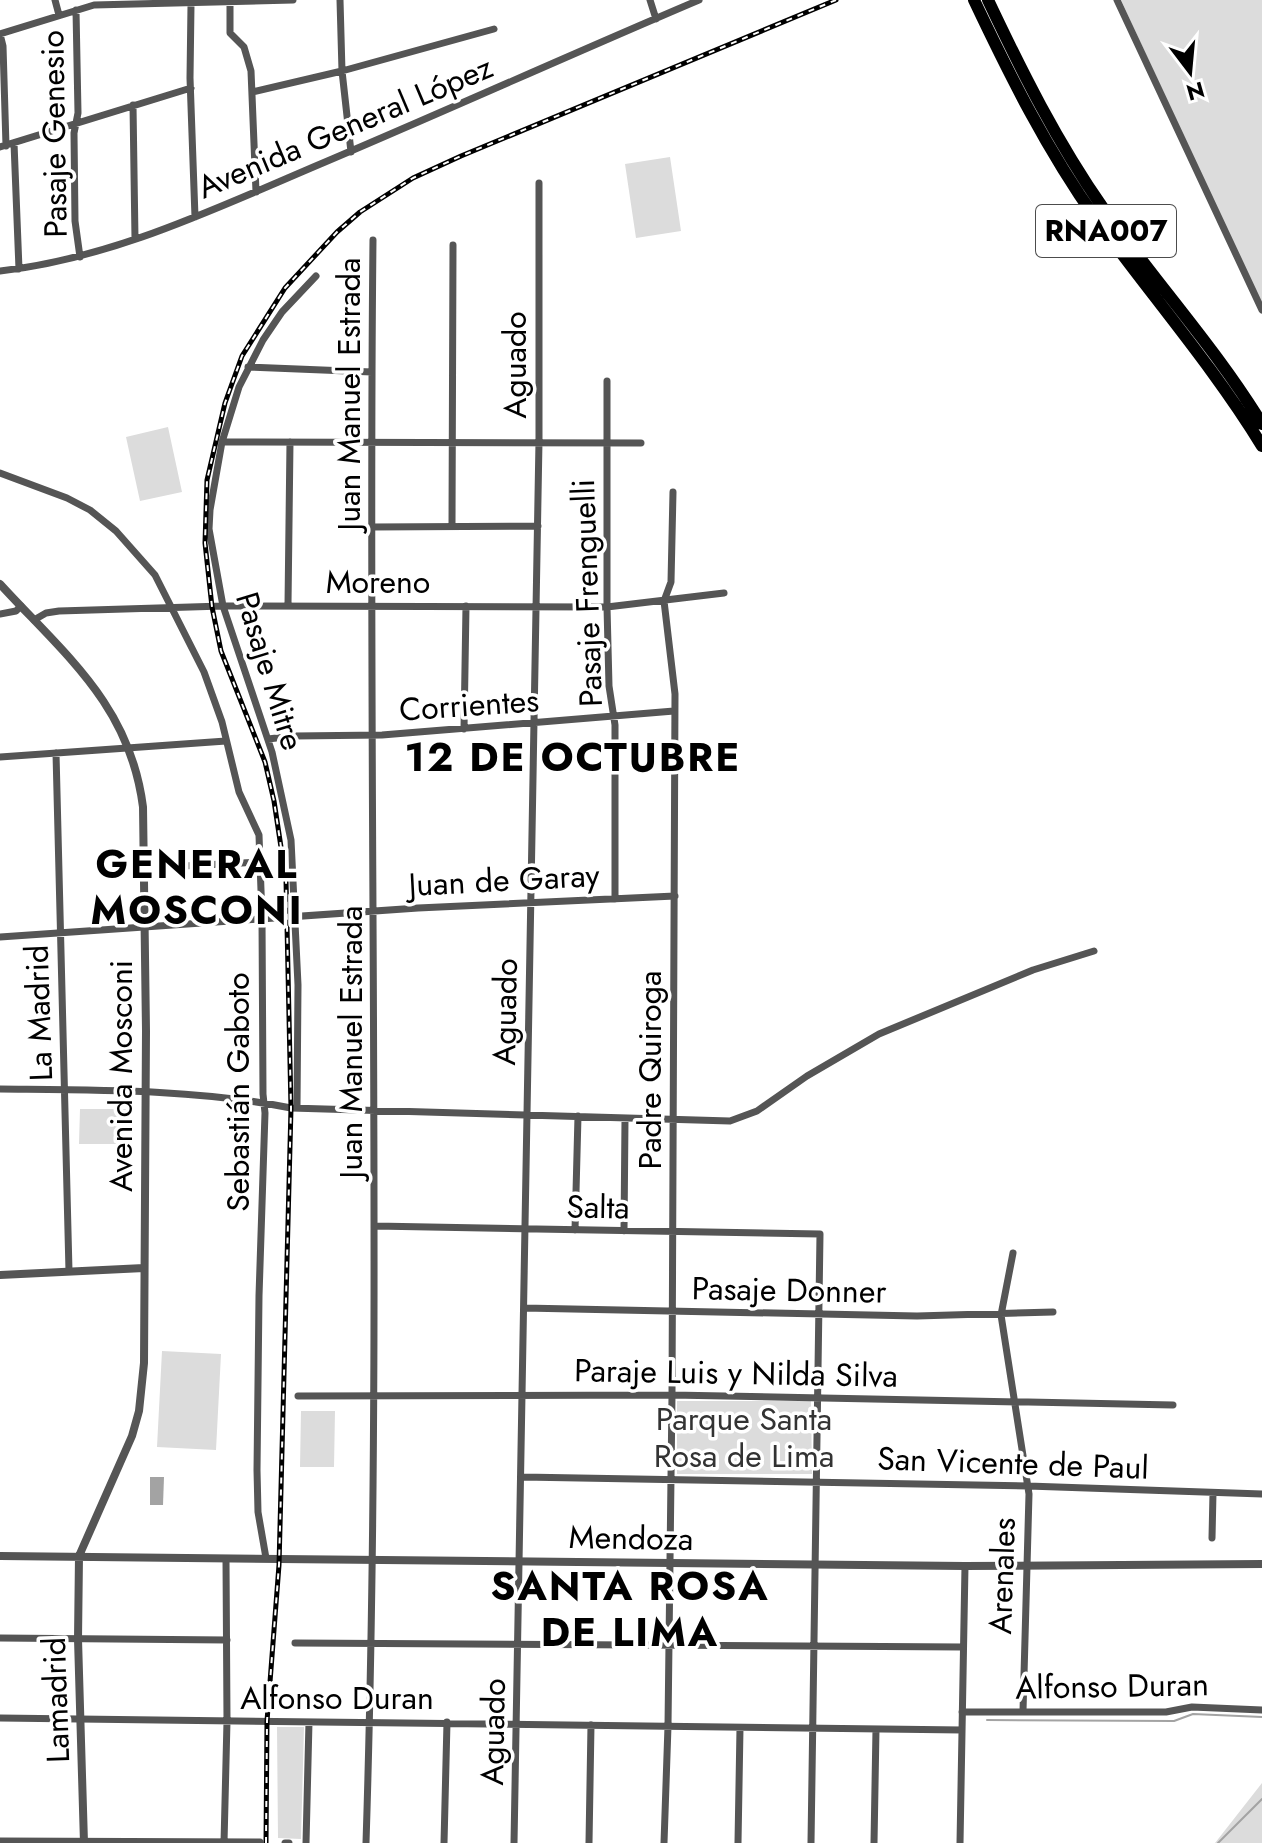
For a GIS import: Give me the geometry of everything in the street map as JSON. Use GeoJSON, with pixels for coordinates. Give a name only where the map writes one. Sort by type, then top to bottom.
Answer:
{"type":"FeatureCollection","features":[{"type":"Feature","properties":{"kind":"highway","name":"RNA007"},"geometry":{"type":"LineString","coordinates":[[974,0],[1015,85],[1065,173],[1224,389],[1262,446]]}},
{"type":"Feature","properties":{"kind":"highway","name":"RNA007"},"geometry":{"type":"LineString","coordinates":[[988,0],[1046,119],[1075,167],[1236,384],[1262,424]]}},
{"type":"Feature","properties":{"kind":"street","name":"Pasaje Genesio"},"geometry":{"type":"LineString","coordinates":[[55,0],[59,15]]}},
{"type":"Feature","properties":{"kind":"street"},"geometry":{"type":"LineString","coordinates":[[19,269],[0,34],[76,10],[115,2],[176,2],[191,5],[293,0]]}},
{"type":"Feature","properties":{"kind":"street"},"geometry":{"type":"LineString","coordinates":[[340,0],[342,71],[351,152]]}},
{"type":"Feature","properties":{"kind":"street"},"geometry":{"type":"LineString","coordinates":[[650,0],[656,19]]}},
{"type":"Feature","properties":{"kind":"street","name":"Avenida General López"},"geometry":{"type":"LineString","coordinates":[[0,271],[80,257],[195,217],[699,0]]}},
{"type":"Feature","properties":{"kind":"street"},"geometry":{"type":"LineString","coordinates":[[1117,0],[1262,310]]}},
{"type":"Feature","properties":{"kind":"street"},"geometry":{"type":"LineString","coordinates":[[234,1],[230,33],[247,54],[252,92],[256,192]]}},
{"type":"Feature","properties":{"kind":"street"},"geometry":{"type":"LineString","coordinates":[[191,5],[195,217]]}},
{"type":"Feature","properties":{"kind":"street","name":"Pasaje Genesio"},"geometry":{"type":"LineString","coordinates":[[76,10],[75,221],[80,257]]}},
{"type":"Feature","properties":{"kind":"street"},"geometry":{"type":"LineString","coordinates":[[252,92],[494,29]]}},
{"type":"Feature","properties":{"kind":"street"},"geometry":{"type":"LineString","coordinates":[[7,145],[191,88]]}},
{"type":"Feature","properties":{"kind":"street"},"geometry":{"type":"LineString","coordinates":[[133,105],[135,239]]}},
{"type":"Feature","properties":{"kind":"street","name":"Aguado"},"geometry":{"type":"LineString","coordinates":[[514,1843],[538,526],[539,183]]}},
{"type":"Feature","properties":{"kind":"street","name":"Juan Manuel Estrada"},"geometry":{"type":"LineString","coordinates":[[366,1843],[373,1643],[376,1395],[373,240]]}},
{"type":"Feature","properties":{"kind":"street"},"geometry":{"type":"LineString","coordinates":[[452,526],[453,245]]}},
{"type":"Feature","properties":{"kind":"street","name":"Pasaje Mitre"},"geometry":{"type":"LineString","coordinates":[[297,1107],[296,916],[291,840],[268,739],[223,606],[209,529],[222,442],[239,387],[282,312],[316,276]]}},
{"type":"Feature","properties":{"kind":"street"},"geometry":{"type":"LineString","coordinates":[[248,367],[372,372]]}},
{"type":"Feature","properties":{"kind":"street","name":"Pasaje Frenguelli"},"geometry":{"type":"LineString","coordinates":[[607,381],[607,607],[613,716],[615,899]]}},
{"type":"Feature","properties":{"kind":"street"},"geometry":{"type":"LineString","coordinates":[[222,442],[641,443]]}},
{"type":"Feature","properties":{"kind":"street"},"geometry":{"type":"LineString","coordinates":[[288,605],[290,442]]}},
{"type":"Feature","properties":{"kind":"street","name":"Sebastián Gaboto"},"geometry":{"type":"LineString","coordinates":[[0,473],[79,504],[116,531],[155,575],[209,685],[222,722],[239,792],[256,825],[262,918],[265,1102],[258,1311],[257,1470],[258,1512],[266,1558]]}},
{"type":"Feature","properties":{"kind":"street","name":"Padre Quiroga"},"geometry":{"type":"LineString","coordinates":[[664,1843],[670,1645],[675,896],[673,665],[664,601],[671,582],[673,492]]}},
{"type":"Feature","properties":{"kind":"street"},"geometry":{"type":"LineString","coordinates":[[372,527],[538,526]]}},
{"type":"Feature","properties":{"kind":"street","name":"Avenida Mosconi"},"geometry":{"type":"LineString","coordinates":[[0,584],[100,693],[129,748],[143,807],[144,1363],[139,1411],[132,1436],[79,1556]]}},
{"type":"Feature","properties":{"kind":"street","name":"Moreno"},"geometry":{"type":"LineString","coordinates":[[34,620],[46,613],[59,611],[170,607],[607,607],[724,593]]}},
{"type":"Feature","properties":{"kind":"street"},"geometry":{"type":"LineString","coordinates":[[0,614],[16,611],[21,606]]}},
{"type":"Feature","properties":{"kind":"street"},"geometry":{"type":"LineString","coordinates":[[464,729],[466,606]]}},
{"type":"Feature","properties":{"kind":"street","name":"Corrientes"},"geometry":{"type":"LineString","coordinates":[[268,739],[464,729],[674,711]]}},
{"type":"Feature","properties":{"kind":"street"},"geometry":{"type":"LineString","coordinates":[[0,757],[226,741]]}},
{"type":"Feature","properties":{"kind":"street","name":"La Madrid"},"geometry":{"type":"LineString","coordinates":[[56,753],[69,1271]]}},
{"type":"Feature","properties":{"kind":"street"},"geometry":{"type":"LineString","coordinates":[[183,866],[260,862]]}},
{"type":"Feature","properties":{"kind":"street","name":"Juan de Garay"},"geometry":{"type":"LineString","coordinates":[[0,937],[375,911],[675,896]]}},
{"type":"Feature","properties":{"kind":"street"},"geometry":{"type":"LineString","coordinates":[[0,1089],[145,1091],[297,1107],[374,1111],[730,1121],[749,1116],[807,1076],[879,1034],[1033,970],[1094,951]]}},
{"type":"Feature","properties":{"kind":"street"},"geometry":{"type":"LineString","coordinates":[[575,1230],[578,1116]]}},
{"type":"Feature","properties":{"kind":"street"},"geometry":{"type":"LineString","coordinates":[[624,1231],[625,1119]]}},
{"type":"Feature","properties":{"kind":"street","name":"Salta"},"geometry":{"type":"LineString","coordinates":[[375,1226],[820,1234],[819,1313]]}},
{"type":"Feature","properties":{"kind":"street","name":"Arenales"},"geometry":{"type":"LineString","coordinates":[[1013,1253],[1001,1315],[1028,1486],[1023,1711]]}},
{"type":"Feature","properties":{"kind":"street"},"geometry":{"type":"LineString","coordinates":[[0,1275],[144,1268]]}},
{"type":"Feature","properties":{"kind":"street","name":"Pasaje Donner"},"geometry":{"type":"LineString","coordinates":[[524,1308],[917,1316],[1053,1312]]}},
{"type":"Feature","properties":{"kind":"street"},"geometry":{"type":"LineString","coordinates":[[811,1843],[819,1313]]}},
{"type":"Feature","properties":{"kind":"street","name":"Paraje Luis y Nilda Silva"},"geometry":{"type":"LineString","coordinates":[[298,1396],[672,1395],[1173,1405]]}},
{"type":"Feature","properties":{"kind":"street","name":"San Vicente de Paul"},"geometry":{"type":"LineString","coordinates":[[522,1477],[1028,1486],[1262,1494]]}},
{"type":"Feature","properties":{"kind":"street"},"geometry":{"type":"LineString","coordinates":[[1212,1538],[1213,1493]]}},
{"type":"Feature","properties":{"kind":"street","name":"Mendoza"},"geometry":{"type":"LineString","coordinates":[[0,1556],[965,1566],[1262,1564]]}},
{"type":"Feature","properties":{"kind":"street","name":"Lamadrid"},"geometry":{"type":"LineString","coordinates":[[79,1556],[78,1639],[84,1842]]}},
{"type":"Feature","properties":{"kind":"street"},"geometry":{"type":"LineString","coordinates":[[224,1843],[226,1560]]}},
{"type":"Feature","properties":{"kind":"street","name":"Arenales"},"geometry":{"type":"LineString","coordinates":[[960,1843],[965,1566]]}},
{"type":"Feature","properties":{"kind":"street"},"geometry":{"type":"LineString","coordinates":[[0,1638],[227,1640]]}},
{"type":"Feature","properties":{"kind":"street"},"geometry":{"type":"LineString","coordinates":[[295,1643],[963,1647]]}},
{"type":"Feature","properties":{"kind":"street","name":"Alfonso Duran"},"geometry":{"type":"LineString","coordinates":[[962,1712],[1166,1712],[1192,1707],[1262,1710]]}},
{"type":"Feature","properties":{"kind":"street","name":"Alfonso Duran"},"geometry":{"type":"LineString","coordinates":[[0,1718],[962,1730]]}},
{"type":"Feature","properties":{"kind":"street"},"geometry":{"type":"LineString","coordinates":[[306,1843],[309,1722]]}},
{"type":"Feature","properties":{"kind":"street"},"geometry":{"type":"LineString","coordinates":[[444,1843],[447,1722]]}},
{"type":"Feature","properties":{"kind":"street"},"geometry":{"type":"LineString","coordinates":[[589,1843],[591,1725]]}},
{"type":"Feature","properties":{"kind":"street"},"geometry":{"type":"LineString","coordinates":[[738,1843],[740,1728]]}},
{"type":"Feature","properties":{"kind":"street"},"geometry":{"type":"LineString","coordinates":[[874,1843],[876,1729]]}},
{"type":"Feature","properties":{"kind":"street"},"geometry":{"type":"LineString","coordinates":[[0,1841],[260,1842]]}},
{"type":"Feature","properties":{"kind":"green space"},"geometry":{"type":"Polygon","coordinates":[[[1121,0],[1262,0],[1262,306],[1121,0]]]}},
{"type":"Feature","properties":{"kind":"green space"},"geometry":{"type":"Polygon","coordinates":[[[670,157],[681,231],[636,238],[625,164],[670,157]]]}},
{"type":"Feature","properties":{"kind":"green space"},"geometry":{"type":"Polygon","coordinates":[[[168,427],[182,492],[140,501],[126,437],[168,427]]]}},
{"type":"Feature","properties":{"kind":"green space"},"geometry":{"type":"Polygon","coordinates":[[[80,1109],[131,1109],[131,1144],[79,1144],[80,1109]]]}},
{"type":"Feature","properties":{"kind":"green space"},"geometry":{"type":"Polygon","coordinates":[[[162,1351],[221,1354],[216,1450],[157,1447],[162,1351]]]}},
{"type":"Feature","properties":{"kind":"green space","name":"Parque Santa Rosa de Lima"},"geometry":{"type":"Polygon","coordinates":[[[677,1401],[811,1401],[812,1474],[677,1474],[677,1401]]]}},
{"type":"Feature","properties":{"kind":"green space"},"geometry":{"type":"Polygon","coordinates":[[[301,1411],[335,1411],[334,1467],[300,1467],[301,1411]]]}},
{"type":"Feature","properties":{"kind":"green space"},"geometry":{"type":"Polygon","coordinates":[[[277,1727],[304,1727],[301,1839],[278,1838],[277,1727]]]}},
{"type":"Feature","properties":{"kind":"green space"},"geometry":{"type":"Polygon","coordinates":[[[1262,1783],[1262,1843],[1215,1843],[1262,1783]]]}},
{"type":"Feature","properties":{"kind":"shaded area"},"geometry":{"type":"Polygon","coordinates":[[[150,1477],[164,1477],[163,1505],[150,1505],[150,1477]]]}},
{"type":"Feature","properties":{"kind":"waterway"},"geometry":{"type":"LineString","coordinates":[[987,1720],[1174,1721],[1193,1714],[1262,1717]]}},
{"type":"Feature","properties":{"kind":"waterway"},"geometry":{"type":"LineString","coordinates":[[1218,1843],[1262,1799]]}},
{"type":"Feature","properties":{"kind":"railway"},"geometry":{"type":"LineString","coordinates":[[266,1843],[267,1721],[279,1565],[291,1108],[286,880],[265,762],[221,651],[212,607],[205,543],[207,480],[225,403],[242,356],[285,288],[360,212],[413,178],[461,156],[836,0]]}},
{"type":"Feature","properties":{"kind":"district","name":"12 DE OCTUBRE"},"geometry":{"type":"Point","coordinates":[573,757]}},
{"type":"Feature","properties":{"kind":"district","name":"GENERAL MOSCONI"},"geometry":{"type":"Point","coordinates":[197,887]}},
{"type":"Feature","properties":{"kind":"district","name":"SANTA ROSA DE LIMA"},"geometry":{"type":"Point","coordinates":[630,1609]}}]}
